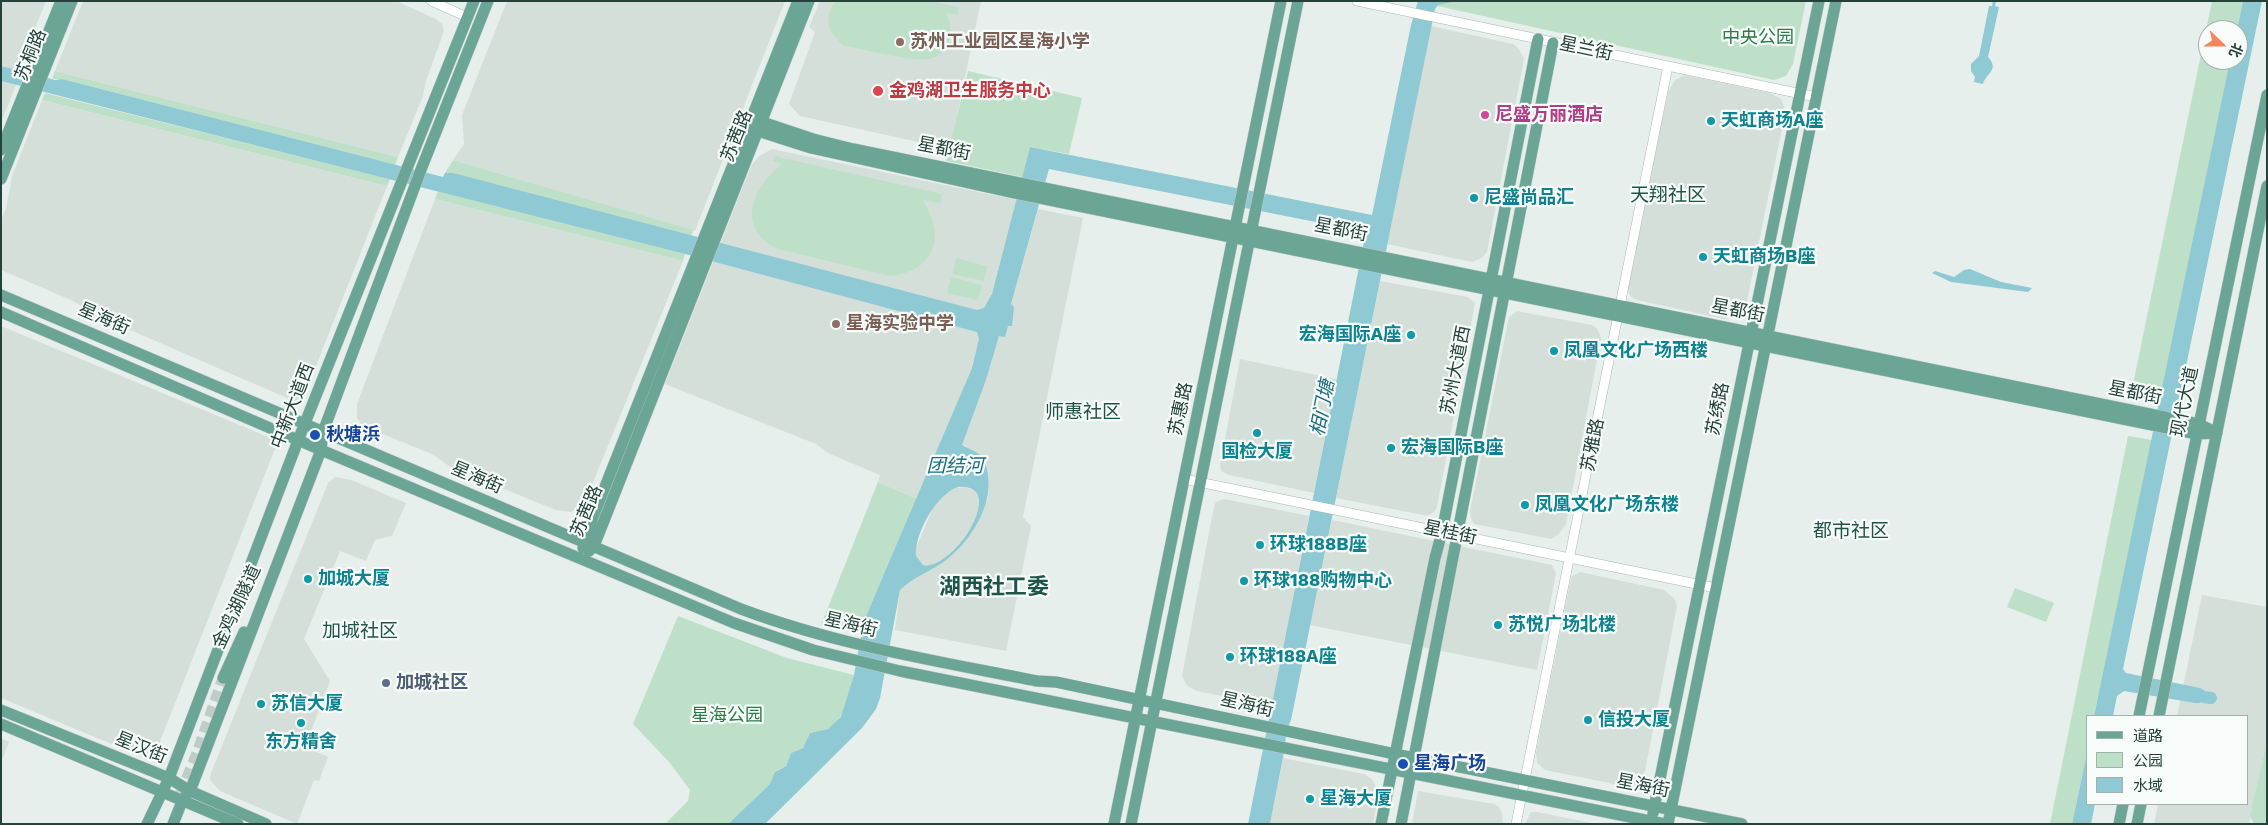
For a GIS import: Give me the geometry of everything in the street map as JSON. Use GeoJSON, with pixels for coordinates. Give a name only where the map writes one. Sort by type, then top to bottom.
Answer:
{"type":"FeatureCollection","features":[{"type":"Feature","properties":{"kind":"main road","name":"苏桐路"},"geometry":{"type":"LineString","coordinates":[[1,178],[24,108],[47,48],[61,1]]}},
{"type":"Feature","properties":{"kind":"main road","name":"苏桐路"},"geometry":{"type":"LineString","coordinates":[[47,48],[72,1]]}},
{"type":"Feature","properties":{"kind":"main road","name":"中新大道西"},"geometry":{"type":"LineString","coordinates":[[149,824],[299,438],[474,1]]}},
{"type":"Feature","properties":{"kind":"main road","name":"中新大道西"},"geometry":{"type":"LineString","coordinates":[[173,824],[283,552],[321,450],[323,432],[422,167],[488,1]]}},
{"type":"Feature","properties":{"kind":"main road","name":"苏茜路"},"geometry":{"type":"LineString","coordinates":[[757,125],[798,1]]}},
{"type":"Feature","properties":{"kind":"main road","name":"苏茜路"},"geometry":{"type":"LineString","coordinates":[[582,560],[712,233],[809,1]]}},
{"type":"Feature","properties":{"kind":"main road","name":"苏惠路"},"geometry":{"type":"LineString","coordinates":[[1114,824],[1281,1]]}},
{"type":"Feature","properties":{"kind":"main road","name":"苏惠路"},"geometry":{"type":"LineString","coordinates":[[1131,824],[1298,1]]}},
{"type":"Feature","properties":{"kind":"main road","name":"苏绣路"},"geometry":{"type":"LineString","coordinates":[[1651,822],[1819,1]]}},
{"type":"Feature","properties":{"kind":"main road","name":"苏绣路"},"geometry":{"type":"LineString","coordinates":[[1666,824],[1671,809],[1836,1]]}},
{"type":"Feature","properties":{"kind":"main road","name":"苏州大道西"},"geometry":{"type":"LineString","coordinates":[[1381,824],[1435,558],[1442,532],[1538,40]]}},
{"type":"Feature","properties":{"kind":"main road","name":"苏州大道西"},"geometry":{"type":"LineString","coordinates":[[1401,824],[1553,43]]}},
{"type":"Feature","properties":{"kind":"main road","name":"现代大道"},"geometry":{"type":"LineString","coordinates":[[2138,715],[2267,95]]}},
{"type":"Feature","properties":{"kind":"main road","name":"苏桐路"},"geometry":{"type":"LineString","coordinates":[[1,150],[24,108]]}},
{"type":"Feature","properties":{"kind":"main road","name":"星都街"},"geometry":{"type":"LineString","coordinates":[[757,125],[853,148],[1017,181],[1046,193],[2217,433]]}},
{"type":"Feature","properties":{"kind":"main road","name":"星都街"},"geometry":{"type":"LineString","coordinates":[[757,125],[850,158],[1014,193],[1046,193]]}},
{"type":"Feature","properties":{"kind":"main road"},"geometry":{"type":"LineString","coordinates":[[2159,715],[2267,186]]}},
{"type":"Feature","properties":{"kind":"main road","name":"星海街"},"geometry":{"type":"LineString","coordinates":[[1,295],[741,609],[793,628],[904,655],[1139,699],[1246,721],[1266,728],[1742,824]]}},
{"type":"Feature","properties":{"kind":"main road","name":"星海街"},"geometry":{"type":"LineString","coordinates":[[1,312],[299,438],[321,450],[768,636],[845,658],[900,671],[1666,824]]}},
{"type":"Feature","properties":{"kind":"main road","name":"金鸡湖隧道"},"geometry":{"type":"LineString","coordinates":[[223,678],[283,552]]}},
{"type":"Feature","properties":{"kind":"main road","name":"星汉街"},"geometry":{"type":"LineString","coordinates":[[1,710],[168,778],[186,795],[238,824]]}},
{"type":"Feature","properties":{"kind":"main road","name":"星汉街"},"geometry":{"type":"LineString","coordinates":[[1,724],[162,791],[186,795],[266,824]]}},
{"type":"Feature","properties":{"kind":"main road"},"geometry":{"type":"LineString","coordinates":[[2119,824],[2123,805]]}},
{"type":"Feature","properties":{"kind":"main road"},"geometry":{"type":"LineString","coordinates":[[2137,824],[2141,805]]}},
{"type":"Feature","properties":{"kind":"street"},"geometry":{"type":"LineString","coordinates":[[431,1],[467,17]]}},
{"type":"Feature","properties":{"kind":"street","name":"星兰街"},"geometry":{"type":"LineString","coordinates":[[1357,1],[1538,40],[1816,96]]}},
{"type":"Feature","properties":{"kind":"street","name":"苏雅路"},"geometry":{"type":"LineString","coordinates":[[1516,824],[1668,66]]}},
{"type":"Feature","properties":{"kind":"street","name":"星桂街"},"geometry":{"type":"LineString","coordinates":[[1184,479],[1716,588]]}},
{"type":"Feature","properties":{"kind":"shaded area"},"geometry":{"type":"Polygon","coordinates":[[[1,1],[46,1],[18,71],[1,66],[1,1]]]}},
{"type":"Feature","properties":{"kind":"shaded area"},"geometry":{"type":"Polygon","coordinates":[[[83,1],[396,1],[436,19],[442,24],[444,31],[426,81],[423,96],[398,157],[55,71],[83,1]]]}},
{"type":"Feature","properties":{"kind":"shaded area"},"geometry":{"type":"Polygon","coordinates":[[[507,1],[785,1],[695,231],[453,160],[464,144],[462,115],[507,1]]]}},
{"type":"Feature","properties":{"kind":"shaded area"},"geometry":{"type":"Polygon","coordinates":[[[820,1],[981,1],[950,149],[800,116],[789,104],[815,32],[809,27],[820,1]]]}},
{"type":"Feature","properties":{"kind":"shaded area"},"geometry":{"type":"Polygon","coordinates":[[[1431,26],[1513,44],[1519,49],[1524,59],[1487,252],[1482,258],[1472,262],[1387,244],[1431,26]]]}},
{"type":"Feature","properties":{"kind":"shaded area"},"geometry":{"type":"Polygon","coordinates":[[[1684,75],[1770,93],[1781,99],[1784,106],[1785,114],[1746,306],[1741,312],[1731,318],[1724,319],[1637,300],[1631,297],[1627,289],[1668,92],[1675,80],[1684,75]]]}},
{"type":"Feature","properties":{"kind":"shaded area"},"geometry":{"type":"Polygon","coordinates":[[[1,81],[16,85],[1,123],[1,81]]]}},
{"type":"Feature","properties":{"kind":"shaded area"},"geometry":{"type":"Polygon","coordinates":[[[42,100],[387,186],[301,404],[107,320],[71,300],[1,270],[1,220],[6,208],[12,176],[42,100]]]}},
{"type":"Feature","properties":{"kind":"shaded area","name":"星海实验中学"},"geometry":{"type":"Polygon","coordinates":[[[772,149],[1017,200],[972,368],[917,499],[878,482],[880,475],[830,454],[816,444],[665,384],[751,166],[759,156],[772,149]]]}},
{"type":"Feature","properties":{"kind":"shaded area"},"geometry":{"type":"Polygon","coordinates":[[[435,199],[683,261],[588,495],[581,505],[571,512],[556,510],[452,468],[432,454],[363,426],[357,418],[357,404],[435,199]]]}},
{"type":"Feature","properties":{"kind":"shaded area"},"geometry":{"type":"Polygon","coordinates":[[[1038,209],[1083,218],[1023,517],[1031,526],[1006,651],[895,630],[900,590],[906,583],[945,561],[977,523],[988,498],[989,481],[986,464],[975,451],[962,445],[986,380],[999,335],[1008,325],[1012,326],[1011,304],[1038,209]]]}},
{"type":"Feature","properties":{"kind":"shaded area"},"geometry":{"type":"Polygon","coordinates":[[[1380,281],[1468,297],[1475,303],[1437,507],[1429,515],[1336,498],[1380,281]]]}},
{"type":"Feature","properties":{"kind":"shaded area"},"geometry":{"type":"Polygon","coordinates":[[[1517,311],[1592,325],[1597,328],[1601,338],[1566,524],[1558,535],[1551,539],[1474,524],[1471,518],[1470,511],[1509,317],[1517,311]]]}},
{"type":"Feature","properties":{"kind":"shaded area"},"geometry":{"type":"Polygon","coordinates":[[[1,326],[278,441],[161,739],[155,753],[148,758],[1,698],[1,326]]]}},
{"type":"Feature","properties":{"kind":"shaded area","name":"国检大厦"},"geometry":{"type":"Polygon","coordinates":[[[1240,359],[1336,379],[1314,493],[1229,475],[1221,471],[1220,466],[1240,359]]]}},
{"type":"Feature","properties":{"kind":"shaded area"},"geometry":{"type":"Polygon","coordinates":[[[335,477],[351,480],[406,503],[392,536],[375,540],[366,561],[340,551],[304,639],[330,681],[305,747],[328,757],[319,781],[314,780],[297,824],[220,791],[210,780],[211,773],[328,483],[335,477]]]}},
{"type":"Feature","properties":{"kind":"shaded area"},"geometry":{"type":"Polygon","coordinates":[[[965,487],[975,491],[980,499],[979,510],[973,524],[958,545],[944,559],[931,566],[923,565],[916,557],[916,548],[932,510],[939,499],[949,491],[965,487]]]}},
{"type":"Feature","properties":{"kind":"shaded area"},"geometry":{"type":"Polygon","coordinates":[[[1224,499],[1309,516],[1272,706],[1197,691],[1187,686],[1182,676],[1214,506],[1216,502],[1224,499]]]}},
{"type":"Feature","properties":{"kind":"shaded area"},"geometry":{"type":"Polygon","coordinates":[[[1332,520],[1552,565],[1556,574],[1537,670],[1310,625],[1332,520]]]}},
{"type":"Feature","properties":{"kind":"shaded area"},"geometry":{"type":"Polygon","coordinates":[[[1580,572],[1664,590],[1674,598],[1677,606],[1645,771],[1637,784],[1629,787],[1545,770],[1537,763],[1536,752],[1570,583],[1572,576],[1580,572]]]}},
{"type":"Feature","properties":{"kind":"shaded area"},"geometry":{"type":"Polygon","coordinates":[[[2202,595],[2267,607],[2267,740],[2249,824],[2154,824],[2158,805],[2248,805],[2248,715],[2177,715],[2202,595]]]}},
{"type":"Feature","properties":{"kind":"shaded area"},"geometry":{"type":"Polygon","coordinates":[[[1,738],[9,742],[1,763],[1,738]]]}},
{"type":"Feature","properties":{"kind":"shaded area","name":"星海大厦"},"geometry":{"type":"Polygon","coordinates":[[[1283,758],[1364,774],[1372,779],[1379,792],[1373,824],[1270,824],[1283,758]]]}},
{"type":"Feature","properties":{"kind":"shaded area"},"geometry":{"type":"Polygon","coordinates":[[[1418,791],[1494,804],[1499,807],[1503,824],[1412,824],[1418,791]]]}},
{"type":"Feature","properties":{"kind":"shaded area"},"geometry":{"type":"Polygon","coordinates":[[[1531,812],[1537,812],[1596,824],[1525,824],[1531,812]]]}},
{"type":"Feature","properties":{"kind":"green space","name":"苏州工业园区星海小学"},"geometry":{"type":"Polygon","coordinates":[[[836,1],[929,1],[959,7],[957,15],[946,13],[950,23],[950,31],[947,45],[942,52],[933,58],[915,59],[845,46],[834,36],[828,20],[836,1]]]}},
{"type":"Feature","properties":{"kind":"green space","name":"中央公园"},"geometry":{"type":"Polygon","coordinates":[[[1415,1],[1806,1],[1793,64],[1786,76],[1774,80],[1415,1]]]}},
{"type":"Feature","properties":{"kind":"green space"},"geometry":{"type":"Polygon","coordinates":[[[2212,1],[2243,1],[2239,20],[2208,20],[2212,1]]]}},
{"type":"Feature","properties":{"kind":"green space"},"geometry":{"type":"Polygon","coordinates":[[[2198,69],[2228,70],[2160,401],[2131,394],[2198,69]]]}},
{"type":"Feature","properties":{"kind":"green space"},"geometry":{"type":"Polygon","coordinates":[[[55,71],[398,157],[395,165],[62,79],[52,79],[55,71]]]}},
{"type":"Feature","properties":{"kind":"green space"},"geometry":{"type":"Polygon","coordinates":[[[968,71],[1082,98],[1069,154],[1030,147],[1023,177],[946,161],[968,71]]]}},
{"type":"Feature","properties":{"kind":"green space"},"geometry":{"type":"Polygon","coordinates":[[[45,93],[390,179],[387,186],[42,100],[45,93]]]}},
{"type":"Feature","properties":{"kind":"green space"},"geometry":{"type":"Polygon","coordinates":[[[774,156],[942,194],[940,203],[922,200],[930,213],[934,226],[935,238],[932,250],[918,267],[905,273],[890,276],[778,249],[765,241],[756,231],[752,220],[756,196],[771,173],[782,164],[773,161],[774,156]]]}},
{"type":"Feature","properties":{"kind":"green space"},"geometry":{"type":"Polygon","coordinates":[[[453,160],[693,230],[691,237],[445,173],[453,160]]]}},
{"type":"Feature","properties":{"kind":"green space"},"geometry":{"type":"Polygon","coordinates":[[[438,191],[685,254],[683,261],[435,199],[438,191]]]}},
{"type":"Feature","properties":{"kind":"green space"},"geometry":{"type":"Polygon","coordinates":[[[956,258],[987,266],[984,281],[953,274],[956,258]]]}},
{"type":"Feature","properties":{"kind":"green space"},"geometry":{"type":"Polygon","coordinates":[[[951,277],[982,285],[978,300],[947,293],[951,277]]]}},
{"type":"Feature","properties":{"kind":"green space"},"geometry":{"type":"Polygon","coordinates":[[[2128,436],[2152,440],[2094,715],[2086,715],[2086,758],[2072,824],[2050,824],[2128,436]]]}},
{"type":"Feature","properties":{"kind":"green space"},"geometry":{"type":"Polygon","coordinates":[[[878,482],[917,499],[872,602],[862,634],[821,625],[878,482]]]}},
{"type":"Feature","properties":{"kind":"green space"},"geometry":{"type":"Polygon","coordinates":[[[2015,588],[2054,603],[2046,622],[2007,607],[2015,588]]]}},
{"type":"Feature","properties":{"kind":"green space","name":"星海公园"},"geometry":{"type":"Polygon","coordinates":[[[678,616],[787,658],[854,675],[846,707],[838,721],[825,730],[810,733],[803,748],[791,753],[786,766],[777,770],[770,784],[728,824],[665,824],[688,801],[690,790],[669,762],[633,724],[678,616]]]}},
{"type":"Feature","properties":{"kind":"green space"},"geometry":{"type":"Polygon","coordinates":[[[2266,745],[2267,824],[2254,824],[2250,816],[2266,745]]]}},
{"type":"Feature","properties":{"kind":"water","name":"团结河"},"geometry":{"type":"Polygon","coordinates":[[[1418,1],[1456,1],[1438,5],[1435,9],[1291,720],[1287,729],[1270,824],[1248,824],[1366,232],[1049,169],[1011,304],[1014,307],[1012,326],[1008,326],[1005,337],[999,336],[986,380],[962,445],[980,455],[987,468],[989,487],[987,499],[978,523],[963,544],[945,561],[911,581],[900,590],[880,698],[876,709],[862,728],[765,824],[728,824],[770,784],[775,772],[786,766],[791,753],[803,748],[810,733],[828,729],[841,717],[854,675],[863,625],[972,368],[979,339],[977,332],[685,254],[1,81],[1,66],[55,80],[62,79],[443,177],[445,173],[453,173],[977,310],[984,308],[992,294],[1030,147],[1372,215],[1411,25],[1418,1]],[[958,487],[950,491],[928,516],[916,547],[916,556],[923,565],[935,564],[948,556],[971,527],[978,512],[979,499],[973,490],[958,487]]]}},
{"type":"Feature","properties":{"kind":"water"},"geometry":{"type":"Polygon","coordinates":[[[1993,1],[1996,1],[1995,6],[1999,7],[1988,57],[1993,65],[1983,84],[1974,82],[1975,77],[1971,71],[1971,64],[1979,56],[1989,6],[1992,6],[1993,1]]]}},
{"type":"Feature","properties":{"kind":"water"},"geometry":{"type":"Polygon","coordinates":[[[2243,1],[2262,1],[2248,68],[2248,20],[2239,20],[2243,1]]]}},
{"type":"Feature","properties":{"kind":"water"},"geometry":{"type":"Polygon","coordinates":[[[2228,70],[2248,70],[2123,669],[2126,673],[2200,688],[2204,690],[2204,697],[2200,703],[2195,703],[2124,691],[2117,696],[2113,715],[2094,715],[2228,70]]]}},
{"type":"Feature","properties":{"kind":"water"},"geometry":{"type":"Polygon","coordinates":[[[1970,269],[2001,282],[2032,288],[2028,292],[1951,282],[1932,273],[1935,271],[1954,277],[1964,270],[1970,269]]]}},
{"type":"Feature","properties":{"kind":"water"},"geometry":{"type":"Polygon","coordinates":[[[2086,758],[2086,805],[2095,805],[2091,824],[2072,824],[2086,758]]]}},
{"type":"Feature","properties":{"kind":"waterway"},"geometry":{"type":"LineString","coordinates":[[2204,697],[2211,698]]}},
{"type":"Feature","properties":{"kind":"tunnel"},"geometry":{"type":"LineString","coordinates":[[180,794],[196,756],[223,678]]}},
{"type":"Feature","properties":{"kind":"place","name":"苏州工业园区星海小学"},"geometry":{"type":"Point","coordinates":[900,42]}},
{"type":"Feature","properties":{"kind":"place","name":"金鸡湖卫生服务中心"},"geometry":{"type":"Point","coordinates":[878,91]}},
{"type":"Feature","properties":{"kind":"place","name":"尼盛万丽酒店"},"geometry":{"type":"Point","coordinates":[1485,115]}},
{"type":"Feature","properties":{"kind":"place","name":"天虹商场A座"},"geometry":{"type":"Point","coordinates":[1711,121]}},
{"type":"Feature","properties":{"kind":"place","name":"尼盛尚品汇"},"geometry":{"type":"Point","coordinates":[1474,198]}},
{"type":"Feature","properties":{"kind":"place","name":"天虹商场B座"},"geometry":{"type":"Point","coordinates":[1703,257]}},
{"type":"Feature","properties":{"kind":"place","name":"星海实验中学"},"geometry":{"type":"Point","coordinates":[836,324]}},
{"type":"Feature","properties":{"kind":"place","name":"宏海国际A座"},"geometry":{"type":"Point","coordinates":[1411,335]}},
{"type":"Feature","properties":{"kind":"place","name":"凤凰文化广场西楼"},"geometry":{"type":"Point","coordinates":[1554,351]}},
{"type":"Feature","properties":{"kind":"place","name":"国检大厦"},"geometry":{"type":"Point","coordinates":[1257,433]}},
{"type":"Feature","properties":{"kind":"place","name":"秋塘浜"},"geometry":{"type":"Point","coordinates":[315,435]}},
{"type":"Feature","properties":{"kind":"place","name":"宏海国际B座"},"geometry":{"type":"Point","coordinates":[1391,448]}},
{"type":"Feature","properties":{"kind":"place","name":"凤凰文化广场东楼"},"geometry":{"type":"Point","coordinates":[1525,505]}},
{"type":"Feature","properties":{"kind":"place","name":"环球188B座"},"geometry":{"type":"Point","coordinates":[1260,545]}},
{"type":"Feature","properties":{"kind":"place","name":"加城大厦"},"geometry":{"type":"Point","coordinates":[308,579]}},
{"type":"Feature","properties":{"kind":"place","name":"环球188购物中心"},"geometry":{"type":"Point","coordinates":[1244,581]}},
{"type":"Feature","properties":{"kind":"place","name":"苏悦广场北楼"},"geometry":{"type":"Point","coordinates":[1498,625]}},
{"type":"Feature","properties":{"kind":"place","name":"环球188A座"},"geometry":{"type":"Point","coordinates":[1230,657]}},
{"type":"Feature","properties":{"kind":"place","name":"加城社区"},"geometry":{"type":"Point","coordinates":[386,683]}},
{"type":"Feature","properties":{"kind":"place","name":"苏信大厦"},"geometry":{"type":"Point","coordinates":[261,704]}},
{"type":"Feature","properties":{"kind":"place","name":"信投大厦"},"geometry":{"type":"Point","coordinates":[1588,720]}},
{"type":"Feature","properties":{"kind":"place","name":"东方精舍"},"geometry":{"type":"Point","coordinates":[301,723]}},
{"type":"Feature","properties":{"kind":"place","name":"星海广场"},"geometry":{"type":"Point","coordinates":[1403,764]}},
{"type":"Feature","properties":{"kind":"place","name":"星海大厦"},"geometry":{"type":"Point","coordinates":[1310,799]}},
{"type":"Feature","properties":{"kind":"district","name":"天翔社区"},"geometry":{"type":"Point","coordinates":[1668,195]}},
{"type":"Feature","properties":{"kind":"district","name":"师惠社区"},"geometry":{"type":"Point","coordinates":[1083,412]}},
{"type":"Feature","properties":{"kind":"district","name":"都市社区"},"geometry":{"type":"Point","coordinates":[1851,531]}},
{"type":"Feature","properties":{"kind":"district","name":"湖西社工委"},"geometry":{"type":"Point","coordinates":[994,588]}},
{"type":"Feature","properties":{"kind":"district","name":"加城社区"},"geometry":{"type":"Point","coordinates":[360,631]}},
{"type":"Feature","properties":{"kind":"water label","name":"相门塘"},"geometry":{"type":"Point","coordinates":[1323,408]}}]}
